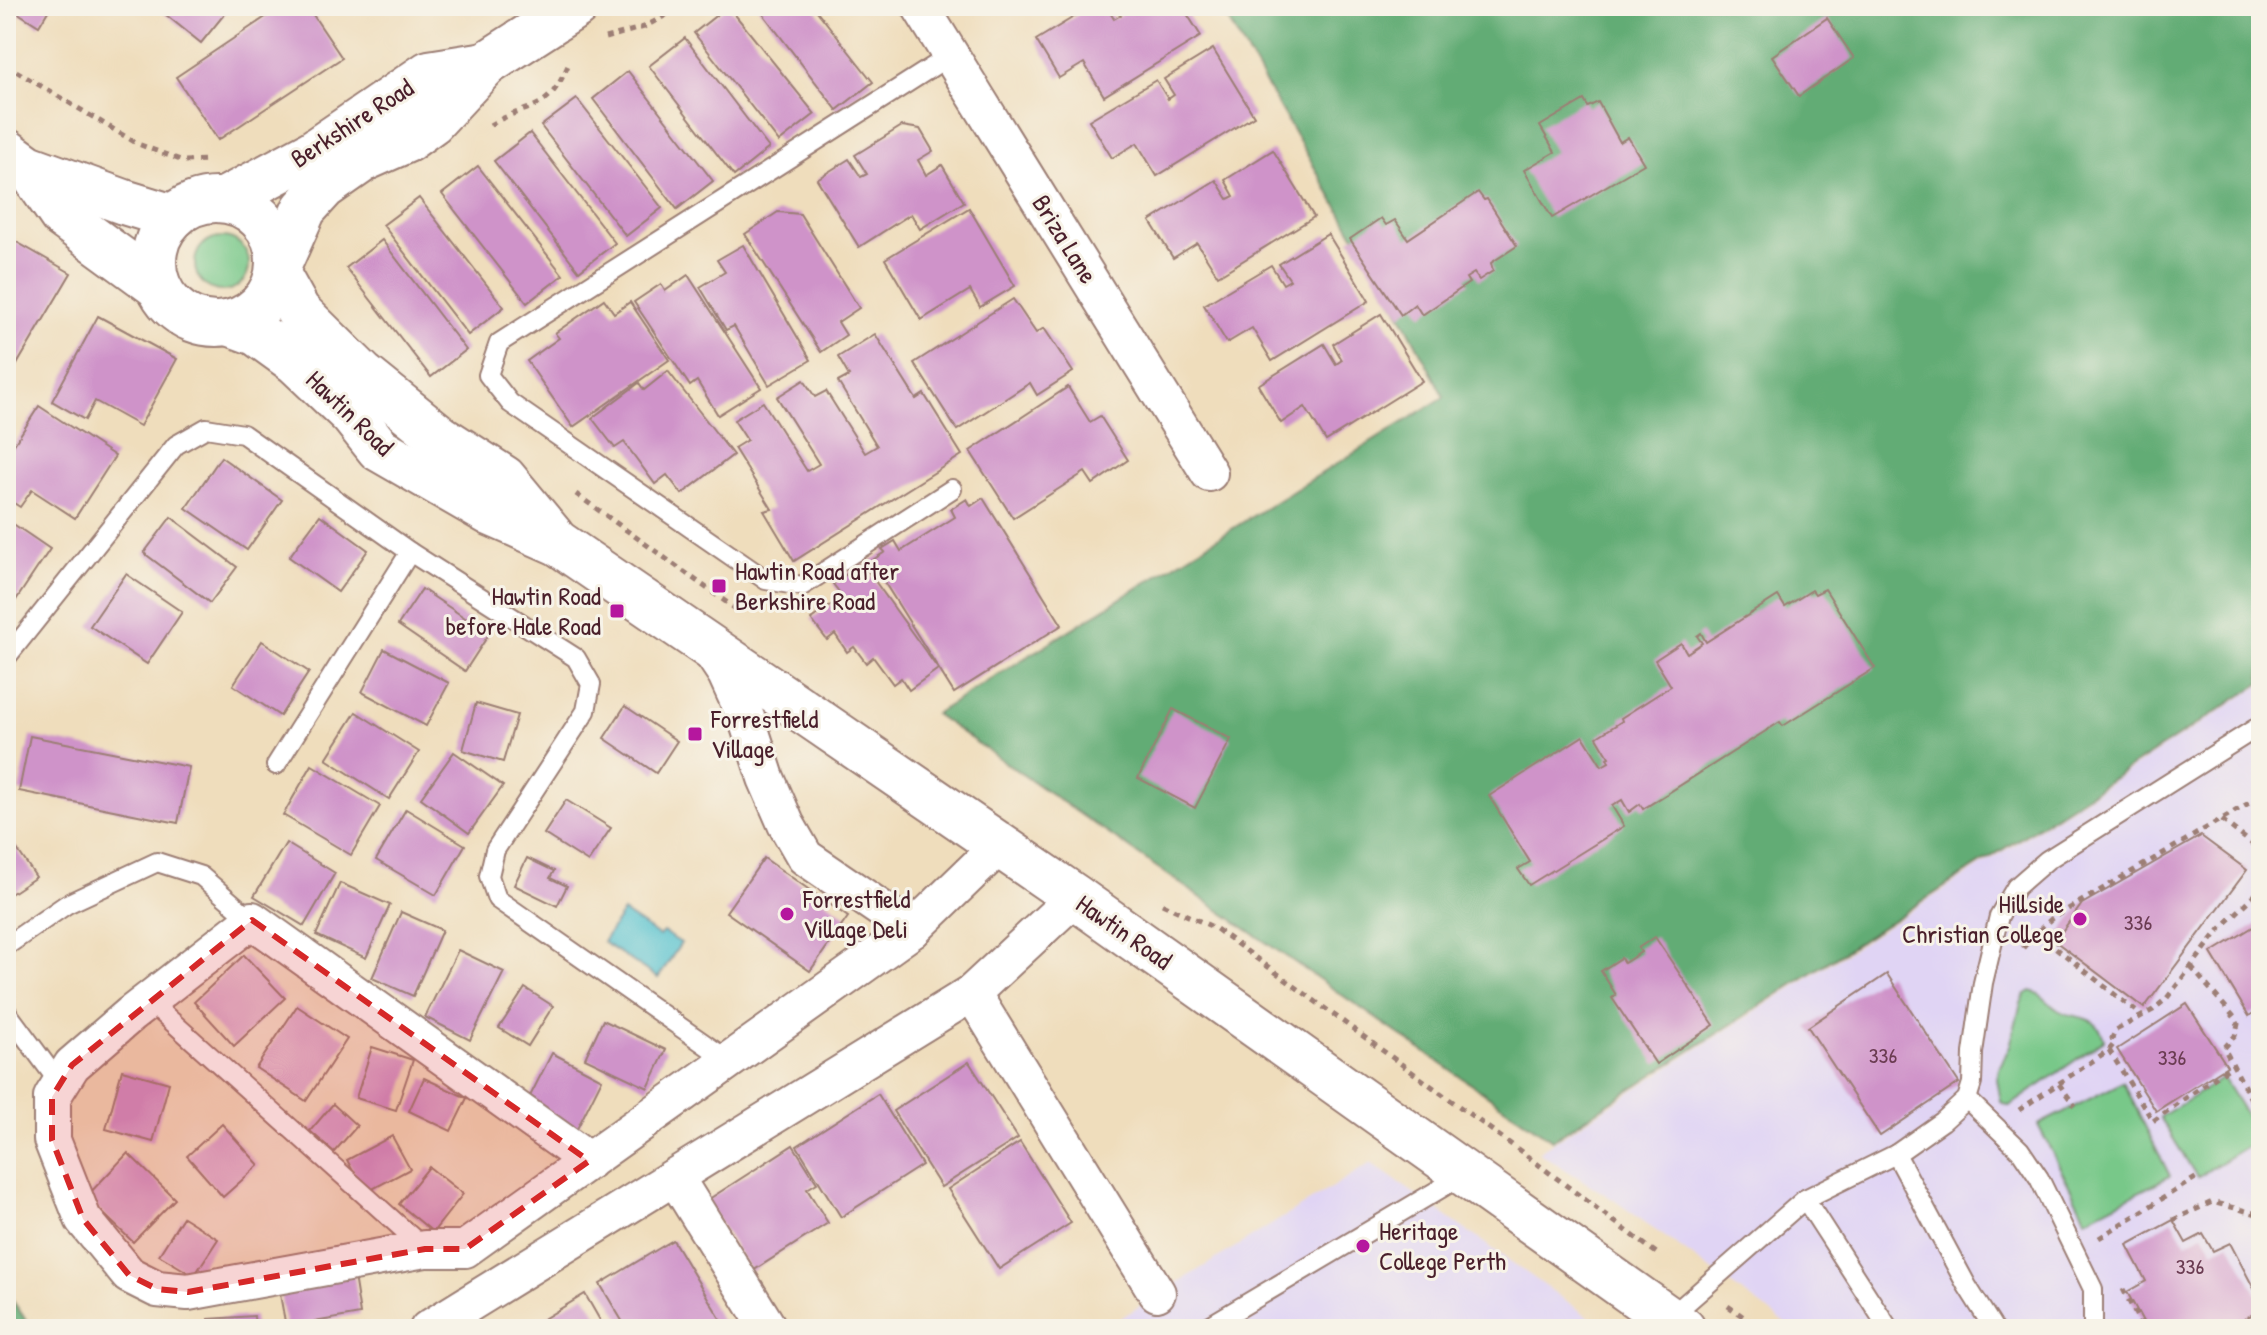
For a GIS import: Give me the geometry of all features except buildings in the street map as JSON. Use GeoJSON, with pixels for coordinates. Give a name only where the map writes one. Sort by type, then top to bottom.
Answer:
{"type":"FeatureCollection","features":[{"type":"Feature","properties":{"kind":"main road","name":"Berkshire Road"},"geometry":{"type":"LineString","coordinates":[[222,179],[312,153],[429,73],[486,64],[586,23]]}},
{"type":"Feature","properties":{"kind":"main road","name":"Berkshire Road"},"geometry":{"type":"LineString","coordinates":[[278,270],[304,209],[324,187],[364,159],[407,140],[432,122],[486,64]]}},
{"type":"Feature","properties":{"kind":"main road"},"geometry":{"type":"LineString","coordinates":[[17,159],[124,202],[173,217]]}},
{"type":"Feature","properties":{"kind":"main road"},"geometry":{"type":"LineString","coordinates":[[17,159],[62,216],[159,287]]}},
{"type":"Feature","properties":{"kind":"main road"},"geometry":{"type":"LineString","coordinates":[[222,179],[243,205],[258,215],[278,247],[278,270],[271,292],[260,307],[246,317],[229,323],[208,324],[187,318],[171,305],[159,287],[154,268],[155,249],[161,231],[173,217],[188,206],[206,200],[222,179]]}},
{"type":"Feature","properties":{"kind":"main road","name":"Hawtin Road"},"geometry":{"type":"LineString","coordinates":[[278,270],[298,311],[363,375],[440,437],[504,478],[558,543]]}},
{"type":"Feature","properties":{"kind":"main road","name":"Hawtin Road"},"geometry":{"type":"LineString","coordinates":[[229,323],[256,333],[296,362],[352,415],[379,449],[490,513],[558,543],[1075,897],[1675,1324]]}},
{"type":"Feature","properties":{"kind":"street","name":"Briza Lane"},"geometry":{"type":"LineString","coordinates":[[920,6],[1209,473]]}},
{"type":"Feature","properties":{"kind":"street"},"geometry":{"type":"LineString","coordinates":[[707,645],[726,674],[747,720],[766,778],[805,857],[912,930]]}},
{"type":"Feature","properties":{"kind":"street"},"geometry":{"type":"LineString","coordinates":[[589,1161],[252,920],[148,1000],[72,1065],[52,1097],[52,1140],[83,1219],[129,1275],[157,1289],[188,1292],[425,1249],[465,1249],[589,1161],[912,930],[1000,845]]}},
{"type":"Feature","properties":{"kind":"street"},"geometry":{"type":"LineString","coordinates":[[428,1329],[478,1316],[675,1177],[972,993],[1075,897]]}},
{"type":"Feature","properties":{"kind":"street"},"geometry":{"type":"LineString","coordinates":[[972,993],[1157,1293]]}},
{"type":"Feature","properties":{"kind":"street"},"geometry":{"type":"LineString","coordinates":[[675,1177],[769,1329]]}},
{"type":"Feature","properties":{"kind":"lane"},"geometry":{"type":"LineString","coordinates":[[951,55],[499,343],[488,375],[510,403],[766,580],[802,586],[952,489]]}},
{"type":"Feature","properties":{"kind":"lane"},"geometry":{"type":"LineString","coordinates":[[6,658],[176,445],[206,428],[243,434],[410,552],[576,658],[591,684],[586,711],[495,850],[489,876],[497,899],[729,1061]]}},
{"type":"Feature","properties":{"kind":"lane"},"geometry":{"type":"LineString","coordinates":[[276,765],[410,552]]}},
{"type":"Feature","properties":{"kind":"lane"},"geometry":{"type":"LineString","coordinates":[[1675,1324],[1703,1288],[1805,1199],[1896,1154],[1943,1121],[1967,1099],[1972,1083],[1973,1053],[1989,950],[1999,916],[2016,887],[2047,860],[2261,725]]}},
{"type":"Feature","properties":{"kind":"lane"},"geometry":{"type":"LineString","coordinates":[[6,946],[67,904],[157,862],[201,876],[252,920]]}},
{"type":"Feature","properties":{"kind":"lane"},"geometry":{"type":"LineString","coordinates":[[148,1000],[425,1249]]}},
{"type":"Feature","properties":{"kind":"lane"},"geometry":{"type":"LineString","coordinates":[[6,1011],[60,1084]]}},
{"type":"Feature","properties":{"kind":"lane"},"geometry":{"type":"LineString","coordinates":[[1967,1099],[2020,1150],[2039,1178],[2093,1289],[2093,1329]]}},
{"type":"Feature","properties":{"kind":"lane"},"geometry":{"type":"LineString","coordinates":[[1896,1154],[1967,1286],[1994,1329]]}},
{"type":"Feature","properties":{"kind":"lane"},"geometry":{"type":"LineString","coordinates":[[1204,1329],[1465,1174]]}},
{"type":"Feature","properties":{"kind":"lane"},"geometry":{"type":"LineString","coordinates":[[1805,1199],[1889,1329]]}},
{"type":"Feature","properties":{"kind":"path"},"geometry":{"type":"LineString","coordinates":[[586,23],[644,27],[683,6]]}},
{"type":"Feature","properties":{"kind":"path"},"geometry":{"type":"LineString","coordinates":[[486,128],[549,99],[561,82],[570,60]]}},
{"type":"Feature","properties":{"kind":"path"},"geometry":{"type":"LineString","coordinates":[[6,65],[138,144],[222,179]]}},
{"type":"Feature","properties":{"kind":"path"},"geometry":{"type":"LineString","coordinates":[[573,492],[751,620]]}},
{"type":"Feature","properties":{"kind":"path"},"geometry":{"type":"LineString","coordinates":[[2021,958],[2023,949],[2051,919],[2261,796]]}},
{"type":"Feature","properties":{"kind":"path"},"geometry":{"type":"LineString","coordinates":[[2222,820],[2261,851]]}},
{"type":"Feature","properties":{"kind":"path"},"geometry":{"type":"LineString","coordinates":[[2010,1115],[2109,1050],[2114,1044],[2112,1038],[2116,1030],[2153,1010],[2167,998],[2220,929],[2261,889]]}},
{"type":"Feature","properties":{"kind":"path"},"geometry":{"type":"LineString","coordinates":[[1153,904],[1165,905],[1215,928],[1761,1329]]}},
{"type":"Feature","properties":{"kind":"path"},"geometry":{"type":"LineString","coordinates":[[2037,933],[2142,1016]]}},
{"type":"Feature","properties":{"kind":"path"},"geometry":{"type":"LineString","coordinates":[[2191,967],[2238,1024],[2235,1036],[2224,1048],[2261,1118]]}},
{"type":"Feature","properties":{"kind":"path"},"geometry":{"type":"LineString","coordinates":[[2109,1050],[2153,1121],[2233,1065]]}},
{"type":"Feature","properties":{"kind":"path"},"geometry":{"type":"LineString","coordinates":[[2059,1084],[2075,1106]]}},
{"type":"Feature","properties":{"kind":"path"},"geometry":{"type":"LineString","coordinates":[[2092,1243],[2197,1177]]}},
{"type":"Feature","properties":{"kind":"path"},"geometry":{"type":"LineString","coordinates":[[2173,1220],[2212,1202],[2261,1215]]}},
{"type":"Feature","properties":{"kind":"highlighted area"},"geometry":{"type":"Polygon","coordinates":[[[252,920],[589,1161],[465,1249],[425,1249],[188,1292],[157,1289],[129,1275],[83,1219],[52,1140],[52,1097],[72,1065],[252,920]]]}},
{"type":"Feature","properties":{"kind":"shaded area","name":"Hillside Christian College"},"geometry":{"type":"Polygon","coordinates":[[[2261,685],[2261,1329],[1793,1329],[1614,1200],[1538,1152],[2261,685]]]}},
{"type":"Feature","properties":{"kind":"shaded area","name":"Heritage College Perth"},"geometry":{"type":"Polygon","coordinates":[[[1371,1163],[1606,1329],[1103,1329],[1371,1163]]]}},
{"type":"Feature","properties":{"kind":"green space"},"geometry":{"type":"Polygon","coordinates":[[[1220,6],[2261,6],[2261,683],[1552,1140],[935,714],[1444,397],[1401,315],[1220,6]]]}},
{"type":"Feature","properties":{"kind":"green space"},"geometry":{"type":"Polygon","coordinates":[[[222,237],[241,245],[249,264],[241,283],[222,291],[203,283],[195,264],[203,245],[222,237]]]}},
{"type":"Feature","properties":{"kind":"green space"},"geometry":{"type":"Polygon","coordinates":[[[2031,991],[2058,1010],[2097,1025],[2104,1040],[2010,1106],[2001,1102],[1997,1079],[1999,1068],[2010,1046],[2021,1003],[2031,991]]]}},
{"type":"Feature","properties":{"kind":"green space"},"geometry":{"type":"Polygon","coordinates":[[[2223,1078],[2260,1138],[2197,1177],[2160,1117],[2223,1078]]]}},
{"type":"Feature","properties":{"kind":"green space"},"geometry":{"type":"Polygon","coordinates":[[[2123,1082],[2170,1176],[2086,1219],[2038,1125],[2123,1082]]]}},
{"type":"Feature","properties":{"kind":"green space"},"geometry":{"type":"Polygon","coordinates":[[[6,1291],[32,1329],[6,1329],[6,1291]]]}},
{"type":"Feature","properties":{"kind":"water"},"geometry":{"type":"Polygon","coordinates":[[[623,912],[659,936],[663,932],[681,943],[658,978],[603,942],[623,912]]]}},
{"type":"Feature","properties":{"kind":"place","name":"Hawtin Road after Berkshire Road"},"geometry":{"type":"Point","coordinates":[719,586]}},
{"type":"Feature","properties":{"kind":"place","name":"Hawtin Road before Hale Road"},"geometry":{"type":"Point","coordinates":[617,611]}},
{"type":"Feature","properties":{"kind":"place","name":"Forrestfield Village"},"geometry":{"type":"Point","coordinates":[695,734]}},
{"type":"Feature","properties":{"kind":"place","name":"Forrestfield Village Deli"},"geometry":{"type":"Point","coordinates":[787,914]}},
{"type":"Feature","properties":{"kind":"place","name":"Hillside Christian College"},"geometry":{"type":"Point","coordinates":[2080,919]}},
{"type":"Feature","properties":{"kind":"place","name":"Heritage College Perth"},"geometry":{"type":"Point","coordinates":[1363,1246]}}]}
